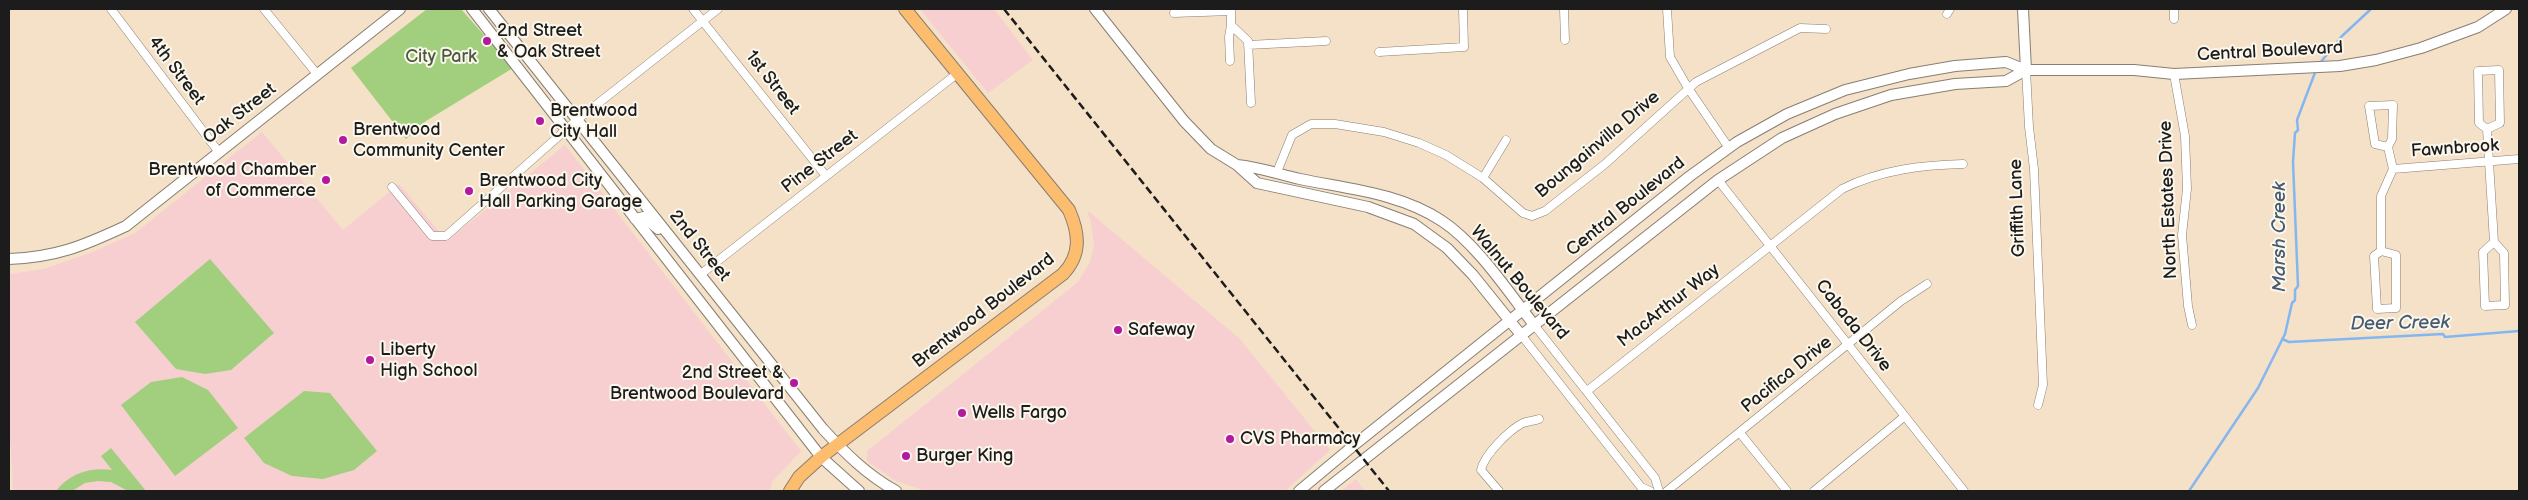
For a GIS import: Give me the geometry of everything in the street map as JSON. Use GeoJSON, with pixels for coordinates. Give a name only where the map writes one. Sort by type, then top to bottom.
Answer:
{"type":"FeatureCollection","features":[{"type":"Feature","properties":{"kind":"main road","name":"Brentwood Boulevard"},"geometry":{"type":"LineString","coordinates":[[790,491],[799,477],[821,456],[1063,274],[1071,266],[1076,255],[1077,234],[1069,210],[905,9]]}},
{"type":"Feature","properties":{"kind":"street","name":"4th Street"},"geometry":{"type":"LineString","coordinates":[[111,9],[218,151]]}},
{"type":"Feature","properties":{"kind":"street"},"geometry":{"type":"LineString","coordinates":[[264,9],[317,74]]}},
{"type":"Feature","properties":{"kind":"street","name":"Oak Street"},"geometry":{"type":"LineString","coordinates":[[9,259],[40,258],[85,245],[126,226],[218,151],[400,9]]}},
{"type":"Feature","properties":{"kind":"street","name":"2nd Street"},"geometry":{"type":"LineString","coordinates":[[472,9],[821,456],[859,491]]}},
{"type":"Feature","properties":{"kind":"street","name":"2nd Street"},"geometry":{"type":"LineString","coordinates":[[488,9],[837,445],[875,480],[896,491]]}},
{"type":"Feature","properties":{"kind":"street","name":"1st Street"},"geometry":{"type":"LineString","coordinates":[[694,9],[826,176]]}},
{"type":"Feature","properties":{"kind":"street"},"geometry":{"type":"LineString","coordinates":[[392,187],[432,236],[446,236],[577,120],[718,9]]}},
{"type":"Feature","properties":{"kind":"street","name":"Walnut Boulevard"},"geometry":{"type":"LineString","coordinates":[[1095,9],[1184,121],[1211,149],[1237,165],[1257,183],[1368,207],[1414,224],[1447,248],[1473,275],[1641,487],[1650,491]]}},
{"type":"Feature","properties":{"kind":"street"},"geometry":{"type":"LineString","coordinates":[[1378,52],[1464,47],[1463,9]]}},
{"type":"Feature","properties":{"kind":"street"},"geometry":{"type":"LineString","coordinates":[[1564,9],[1566,40]]}},
{"type":"Feature","properties":{"kind":"street"},"geometry":{"type":"LineString","coordinates":[[1667,9],[1670,57],[1688,88],[1729,148]]}},
{"type":"Feature","properties":{"kind":"street","name":"Griffith Lane"},"geometry":{"type":"LineString","coordinates":[[2023,9],[2029,127],[2034,169],[2036,264],[2043,385],[2038,405]]}},
{"type":"Feature","properties":{"kind":"street"},"geometry":{"type":"LineString","coordinates":[[2174,9],[2174,20]]}},
{"type":"Feature","properties":{"kind":"street","name":"Central Boulevard"},"geometry":{"type":"LineString","coordinates":[[1300,491],[1352,446],[1510,322],[1690,176],[1729,148],[1787,114],[1845,90],[1909,74],[1955,66],[2006,62],[2026,70],[2126,69],[2174,74],[2340,66],[2376,60],[2421,48],[2478,27],[2506,9]]}},
{"type":"Feature","properties":{"kind":"street"},"geometry":{"type":"LineString","coordinates":[[1174,13],[1231,10],[1230,61]]}},
{"type":"Feature","properties":{"kind":"street"},"geometry":{"type":"LineString","coordinates":[[1232,25],[1248,41],[1251,103]]}},
{"type":"Feature","properties":{"kind":"street","name":"Boungainvilla Drive"},"geometry":{"type":"LineString","coordinates":[[1277,172],[1292,135],[1311,124],[1326,123],[1401,136],[1446,154],[1483,178],[1523,214],[1532,216],[1541,213],[1605,164],[1696,82],[1800,28],[1826,29]]}},
{"type":"Feature","properties":{"kind":"street"},"geometry":{"type":"LineString","coordinates":[[1248,45],[1326,41]]}},
{"type":"Feature","properties":{"kind":"street","name":"Central Boulevard"},"geometry":{"type":"LineString","coordinates":[[1324,491],[1718,180],[1782,138],[1835,114],[1891,96],[1955,84],[2006,80],[2026,70]]}},
{"type":"Feature","properties":{"kind":"street"},"geometry":{"type":"LineString","coordinates":[[2499,70],[2500,123],[2487,129],[2479,123],[2478,71],[2499,70]]}},
{"type":"Feature","properties":{"kind":"street","name":"Pine Street"},"geometry":{"type":"LineString","coordinates":[[701,274],[958,73]]}},
{"type":"Feature","properties":{"kind":"street","name":"North Estates Drive"},"geometry":{"type":"LineString","coordinates":[[2174,74],[2185,136],[2188,189],[2182,235],[2188,306],[2192,325]]}},
{"type":"Feature","properties":{"kind":"street"},"geometry":{"type":"LineString","coordinates":[[2381,251],[2381,196],[2393,169],[2388,147],[2392,140],[2393,105],[2369,106],[2375,144],[2388,147]]}},
{"type":"Feature","properties":{"kind":"street"},"geometry":{"type":"LineString","coordinates":[[2487,129],[2494,242],[2504,253],[2506,305],[2485,306],[2483,252],[2494,242]]}},
{"type":"Feature","properties":{"kind":"street"},"geometry":{"type":"LineString","coordinates":[[1483,178],[1506,140]]}},
{"type":"Feature","properties":{"kind":"street","name":"Fawnbrook"},"geometry":{"type":"LineString","coordinates":[[2393,169],[2519,159]]}},
{"type":"Feature","properties":{"kind":"street","name":"MacArthur Way"},"geometry":{"type":"LineString","coordinates":[[1587,390],[1842,190],[1853,184],[1909,168],[1963,164]]}},
{"type":"Feature","properties":{"kind":"street","name":"Walnut Boulevard"},"geometry":{"type":"LineString","coordinates":[[1237,165],[1261,168],[1387,197],[1442,221],[1468,245],[1587,390],[1655,478],[1660,491]]}},
{"type":"Feature","properties":{"kind":"street","name":"Cabada Drive"},"geometry":{"type":"LineString","coordinates":[[1718,180],[1963,491]]}},
{"type":"Feature","properties":{"kind":"street"},"geometry":{"type":"LineString","coordinates":[[635,219],[644,217],[660,230],[666,232]]}},
{"type":"Feature","properties":{"kind":"street"},"geometry":{"type":"LineString","coordinates":[[2381,251],[2396,255],[2396,308],[2377,309],[2374,256],[2381,251]]}},
{"type":"Feature","properties":{"kind":"street","name":"Pacifica Drive"},"geometry":{"type":"LineString","coordinates":[[1667,491],[1901,301],[1928,284]]}},
{"type":"Feature","properties":{"kind":"street"},"geometry":{"type":"LineString","coordinates":[[1814,491],[1905,416]]}},
{"type":"Feature","properties":{"kind":"street"},"geometry":{"type":"LineString","coordinates":[[1499,491],[1481,470],[1483,461],[1487,454],[1522,424],[1539,419]]}},
{"type":"Feature","properties":{"kind":"street"},"geometry":{"type":"LineString","coordinates":[[1740,433],[1787,491]]}},
{"type":"Feature","properties":{"kind":"shaded area"},"geometry":{"type":"Polygon","coordinates":[[[920,9],[994,9],[1033,60],[988,93],[920,9]]]}},
{"type":"Feature","properties":{"kind":"shaded area","name":"Liberty High School"},"geometry":{"type":"Polygon","coordinates":[[[262,132],[343,230],[399,184],[447,241],[565,145],[801,451],[772,482],[770,491],[13,491],[11,446],[9,445],[9,274],[44,269],[90,253],[135,233],[262,132]]]}},
{"type":"Feature","properties":{"kind":"shaded area"},"geometry":{"type":"Polygon","coordinates":[[[1087,210],[1240,339],[1330,450],[1285,491],[926,491],[896,481],[867,461],[867,451],[1078,282],[1090,262],[1094,245],[1091,222],[1087,210]]]}},
{"type":"Feature","properties":{"kind":"shaded area"},"geometry":{"type":"Polygon","coordinates":[[[1356,479],[1365,491],[1341,491],[1356,479]]]}},
{"type":"Feature","properties":{"kind":"green space","name":"City Park"},"geometry":{"type":"Polygon","coordinates":[[[427,9],[461,9],[513,68],[426,121],[406,139],[351,68],[427,9]]]}},
{"type":"Feature","properties":{"kind":"green space"},"geometry":{"type":"Polygon","coordinates":[[[210,259],[274,333],[231,370],[205,374],[176,369],[135,322],[210,259]]]}},
{"type":"Feature","properties":{"kind":"green space"},"geometry":{"type":"Polygon","coordinates":[[[182,377],[208,390],[238,428],[175,476],[121,405],[151,382],[182,377]]]}},
{"type":"Feature","properties":{"kind":"green space"},"geometry":{"type":"Polygon","coordinates":[[[304,391],[330,393],[377,451],[354,470],[323,479],[292,476],[264,463],[244,438],[304,391]]]}},
{"type":"Feature","properties":{"kind":"green space"},"geometry":{"type":"Polygon","coordinates":[[[111,448],[146,491],[128,491],[111,482],[98,481],[85,483],[72,491],[56,491],[68,480],[81,473],[96,469],[112,470],[101,456],[111,448]]]}},
{"type":"Feature","properties":{"kind":"waterway","name":"Marsh Creek"},"geometry":{"type":"LineString","coordinates":[[2320,63],[2342,36],[2371,9]]}},
{"type":"Feature","properties":{"kind":"waterway","name":"Marsh Creek"},"geometry":{"type":"LineString","coordinates":[[2189,491],[2258,388],[2285,334],[2292,303],[2295,300],[2295,290],[2298,286],[2293,162],[2295,133],[2298,130],[2297,120],[2316,70]]}},
{"type":"Feature","properties":{"kind":"waterway","name":"Deer Creek"},"geometry":{"type":"LineString","coordinates":[[2282,339],[2289,342],[2443,334],[2445,337],[2519,331]]}},
{"type":"Feature","properties":{"kind":"railway"},"geometry":{"type":"LineString","coordinates":[[1004,9],[1389,491]]}},
{"type":"Feature","properties":{"kind":"place","name":"2nd Street & Oak Street"},"geometry":{"type":"Point","coordinates":[487,41]}},
{"type":"Feature","properties":{"kind":"place","name":"Brentwood City Hall"},"geometry":{"type":"Point","coordinates":[540,121]}},
{"type":"Feature","properties":{"kind":"place","name":"Brentwood Community Center"},"geometry":{"type":"Point","coordinates":[343,140]}},
{"type":"Feature","properties":{"kind":"place","name":"Brentwood Chamber of Commerce"},"geometry":{"type":"Point","coordinates":[326,180]}},
{"type":"Feature","properties":{"kind":"place","name":"Brentwood City Hall Parking Garage"},"geometry":{"type":"Point","coordinates":[469,191]}},
{"type":"Feature","properties":{"kind":"place","name":"Safeway"},"geometry":{"type":"Point","coordinates":[1118,330]}},
{"type":"Feature","properties":{"kind":"place","name":"Liberty High School"},"geometry":{"type":"Point","coordinates":[370,360]}},
{"type":"Feature","properties":{"kind":"place","name":"2nd Street & Brentwood Boulevard"},"geometry":{"type":"Point","coordinates":[794,383]}},
{"type":"Feature","properties":{"kind":"place","name":"Wells Fargo"},"geometry":{"type":"Point","coordinates":[962,413]}},
{"type":"Feature","properties":{"kind":"place","name":"CVS Pharmacy"},"geometry":{"type":"Point","coordinates":[1230,439]}},
{"type":"Feature","properties":{"kind":"place","name":"Burger King"},"geometry":{"type":"Point","coordinates":[906,456]}}]}
